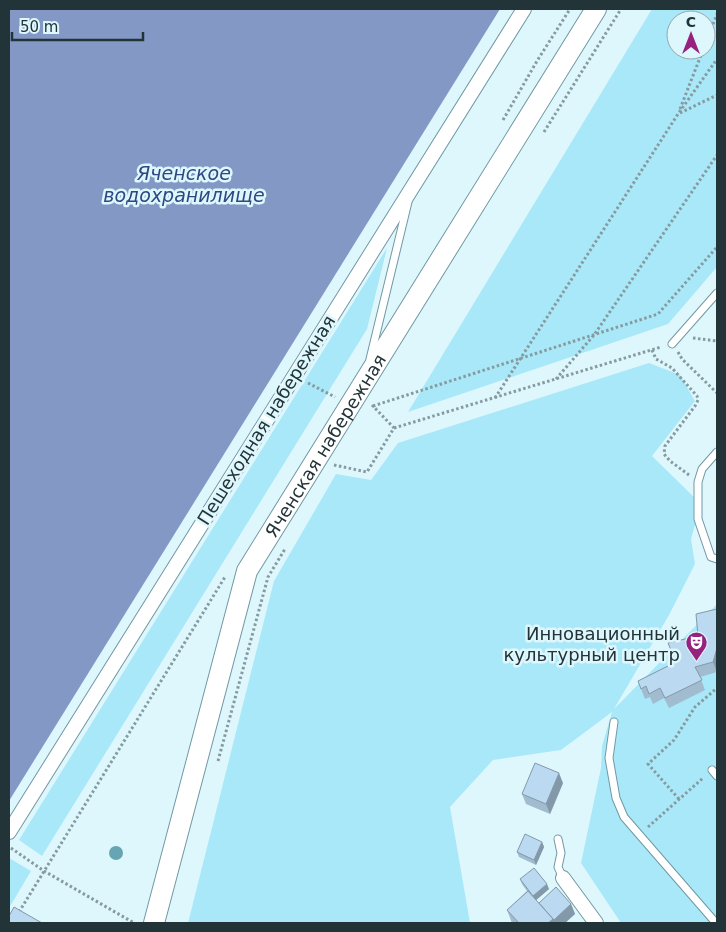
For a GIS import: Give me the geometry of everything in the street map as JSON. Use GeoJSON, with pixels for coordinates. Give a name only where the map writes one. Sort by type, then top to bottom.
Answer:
{"type":"FeatureCollection","features":[{"type":"Feature","properties":{"kind":"street","name":"Пешеходная набережная"},"geometry":{"type":"LineString","coordinates":[[9,832],[524,9]]}},
{"type":"Feature","properties":{"kind":"street","name":"Яченская набережная"},"geometry":{"type":"LineString","coordinates":[[154,923],[247,571],[596,9]]}},
{"type":"Feature","properties":{"kind":"street"},"geometry":{"type":"LineString","coordinates":[[563,878],[596,923]]}},
{"type":"Feature","properties":{"kind":"lane"},"geometry":{"type":"LineString","coordinates":[[365,380],[412,187]]}},
{"type":"Feature","properties":{"kind":"lane"},"geometry":{"type":"LineString","coordinates":[[672,344],[717,293]]}},
{"type":"Feature","properties":{"kind":"lane"},"geometry":{"type":"LineString","coordinates":[[717,452],[702,469],[698,482],[698,519],[711,556],[717,559]]}},
{"type":"Feature","properties":{"kind":"lane"},"geometry":{"type":"LineString","coordinates":[[614,722],[609,758],[616,798],[624,817],[716,923]]}},
{"type":"Feature","properties":{"kind":"lane"},"geometry":{"type":"LineString","coordinates":[[712,770],[717,776]]}},
{"type":"Feature","properties":{"kind":"lane"},"geometry":{"type":"LineString","coordinates":[[558,839],[560,853],[558,867],[563,878]]}},
{"type":"Feature","properties":{"kind":"path"},"geometry":{"type":"LineString","coordinates":[[494,398],[678,114],[717,59]]}},
{"type":"Feature","properties":{"kind":"path"},"geometry":{"type":"LineString","coordinates":[[678,114],[699,60]]}},
{"type":"Feature","properties":{"kind":"path"},"geometry":{"type":"LineString","coordinates":[[678,114],[717,95]]}},
{"type":"Feature","properties":{"kind":"path"},"geometry":{"type":"LineString","coordinates":[[556,379],[594,335],[717,155]]}},
{"type":"Feature","properties":{"kind":"path"},"geometry":{"type":"LineString","coordinates":[[368,413],[373,406],[658,314],[717,247]]}},
{"type":"Feature","properties":{"kind":"path"},"geometry":{"type":"LineString","coordinates":[[334,464],[367,472],[394,428],[672,344]]}},
{"type":"Feature","properties":{"kind":"path"},"geometry":{"type":"LineString","coordinates":[[652,350],[656,359],[672,368],[697,396],[698,400],[695,406],[665,446],[664,454],[670,461],[698,482]]}},
{"type":"Feature","properties":{"kind":"path"},"geometry":{"type":"LineString","coordinates":[[682,359],[717,393]]}},
{"type":"Feature","properties":{"kind":"path"},"geometry":{"type":"LineString","coordinates":[[294,375],[335,396]]}},
{"type":"Feature","properties":{"kind":"path"},"geometry":{"type":"LineString","coordinates":[[373,406],[394,428]]}},
{"type":"Feature","properties":{"kind":"path"},"geometry":{"type":"LineString","coordinates":[[329,473],[339,457]]}},
{"type":"Feature","properties":{"kind":"path"},"geometry":{"type":"LineString","coordinates":[[216,770],[268,577],[287,545]]}},
{"type":"Feature","properties":{"kind":"path"},"geometry":{"type":"LineString","coordinates":[[16,916],[226,575]]}},
{"type":"Feature","properties":{"kind":"path"},"geometry":{"type":"LineString","coordinates":[[679,800],[648,764],[674,740],[695,707],[717,688]]}},
{"type":"Feature","properties":{"kind":"path"},"geometry":{"type":"LineString","coordinates":[[639,834],[712,770]]}},
{"type":"Feature","properties":{"kind":"path"},"geometry":{"type":"LineString","coordinates":[[9,846],[44,871],[134,923]]}},
{"type":"Feature","properties":{"kind":"shaded area"},"geometry":{"type":"Polygon","coordinates":[[[652,9],[717,9],[717,267],[668,324],[408,412],[652,9]]]}},
{"type":"Feature","properties":{"kind":"shaded area"},"geometry":{"type":"Polygon","coordinates":[[[387,248],[367,329],[42,856],[19,840],[387,248]]]}},
{"type":"Feature","properties":{"kind":"shaded area"},"geometry":{"type":"Polygon","coordinates":[[[649,363],[680,375],[695,401],[652,456],[701,504],[691,539],[695,564],[669,615],[614,709],[717,604],[717,923],[621,923],[581,863],[601,768],[602,746],[612,712],[561,750],[493,760],[450,807],[470,923],[188,923],[274,581],[336,474],[371,480],[398,443],[649,363]]]}},
{"type":"Feature","properties":{"kind":"shaded area"},"geometry":{"type":"Polygon","coordinates":[[[9,858],[31,871],[9,908],[9,858]]]}},
{"type":"Feature","properties":{"kind":"water","name":"Яченское водохранилище"},"geometry":{"type":"Polygon","coordinates":[[[9,9],[500,9],[9,801],[9,9]]]}},
{"type":"Feature","properties":{"kind":"building","name":"Инновационный культурный центр"},"geometry":{"type":"Polygon","coordinates":[[[717,609],[717,648],[713,662],[695,667],[702,680],[665,698],[660,688],[649,694],[646,686],[641,689],[638,681],[676,662],[668,643],[698,636],[696,614],[717,609]]]}},
{"type":"Feature","properties":{"kind":"building"},"geometry":{"type":"Polygon","coordinates":[[[535,763],[559,773],[546,804],[522,794],[535,763]]]}},
{"type":"Feature","properties":{"kind":"building"},"geometry":{"type":"Polygon","coordinates":[[[525,834],[542,842],[534,860],[517,852],[525,834]]]}},
{"type":"Feature","properties":{"kind":"building"},"geometry":{"type":"Polygon","coordinates":[[[534,868],[547,884],[533,896],[520,879],[534,868]]]}},
{"type":"Feature","properties":{"kind":"building"},"geometry":{"type":"Polygon","coordinates":[[[556,887],[571,904],[554,920],[539,903],[556,887]]]}},
{"type":"Feature","properties":{"kind":"building"},"geometry":{"type":"Polygon","coordinates":[[[528,891],[553,919],[548,923],[519,923],[507,910],[528,891]]]}},
{"type":"Feature","properties":{"kind":"building"},"geometry":{"type":"Polygon","coordinates":[[[14,907],[42,923],[9,923],[9,916],[14,907]]]}},
{"type":"Feature","properties":{"kind":"place","name":"Инновационный культурный центр"},"geometry":{"type":"Point","coordinates":[696,662]}}]}
